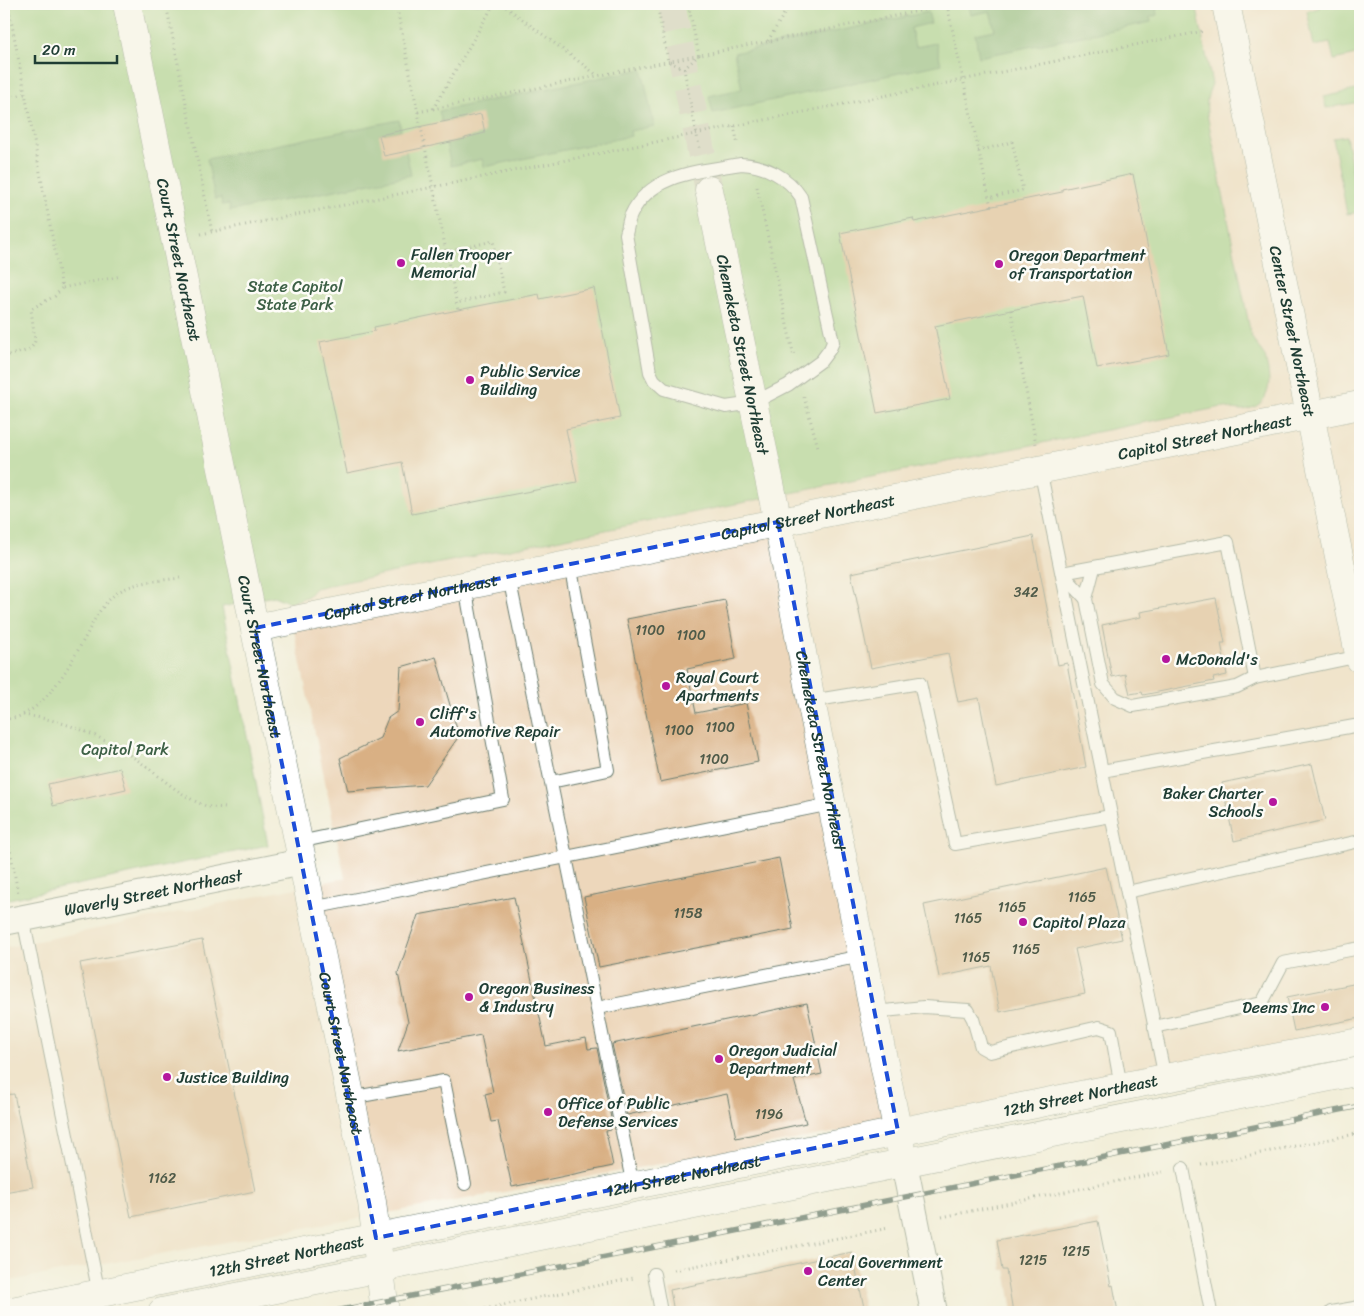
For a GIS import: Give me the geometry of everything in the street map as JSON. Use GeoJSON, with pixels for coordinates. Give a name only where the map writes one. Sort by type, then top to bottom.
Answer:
{"type":"FeatureCollection","features":[{"type":"Feature","properties":{"kind":"main road","name":"Court Street Northeast"},"geometry":{"type":"LineString","coordinates":[[127,4],[372,1202],[385,1312]]}},
{"type":"Feature","properties":{"kind":"main road","name":"Center Street Northeast"},"geometry":{"type":"LineString","coordinates":[[1229,15],[1360,657]]}},
{"type":"Feature","properties":{"kind":"main road","name":"Chemeketa Street Northeast"},"geometry":{"type":"LineString","coordinates":[[706,180],[778,522],[811,701],[904,1163]]}},
{"type":"Feature","properties":{"kind":"main road","name":"Capitol Street Northeast"},"geometry":{"type":"LineString","coordinates":[[255,628],[1360,405]]}},
{"type":"Feature","properties":{"kind":"main road","name":"12th Street Northeast"},"geometry":{"type":"LineString","coordinates":[[7,1312],[1165,1078],[1360,1042]]}},
{"type":"Feature","properties":{"kind":"main road","name":"12th Street Northeast"},"geometry":{"type":"LineString","coordinates":[[162,1312],[1360,1071]]}},
{"type":"Feature","properties":{"kind":"street","name":"Waverly Street Northeast"},"geometry":{"type":"LineString","coordinates":[[13,920],[301,852]]}},
{"type":"Feature","properties":{"kind":"street","name":"Chemeketa Street Northeast"},"geometry":{"type":"LineString","coordinates":[[904,1163],[934,1312]]}},
{"type":"Feature","properties":{"kind":"lane"},"geometry":{"type":"LineString","coordinates":[[741,164],[756,165],[772,172],[796,188],[801,197],[833,342],[821,361],[798,378],[753,403],[726,407],[664,389],[654,380],[650,372],[626,234],[630,217],[638,202],[651,189],[666,180],[678,176],[706,180],[741,164]]}},
{"type":"Feature","properties":{"kind":"lane"},"geometry":{"type":"LineString","coordinates":[[1040,469],[1165,1078]]}},
{"type":"Feature","properties":{"kind":"lane"},"geometry":{"type":"LineString","coordinates":[[1062,573],[1228,542],[1255,678]]}},
{"type":"Feature","properties":{"kind":"lane"},"geometry":{"type":"LineString","coordinates":[[551,782],[608,770],[570,564]]}},
{"type":"Feature","properties":{"kind":"lane"},"geometry":{"type":"LineString","coordinates":[[1094,568],[1086,599],[1104,684],[1115,698],[1133,706],[1237,687],[1255,678],[1360,657]]}},
{"type":"Feature","properties":{"kind":"lane"},"geometry":{"type":"LineString","coordinates":[[1062,573],[1086,599]]}},
{"type":"Feature","properties":{"kind":"lane"},"geometry":{"type":"LineString","coordinates":[[509,577],[633,1186]]}},
{"type":"Feature","properties":{"kind":"lane"},"geometry":{"type":"LineString","coordinates":[[301,852],[503,799],[465,586]]}},
{"type":"Feature","properties":{"kind":"lane"},"geometry":{"type":"LineString","coordinates":[[811,701],[920,683],[955,844],[1111,816]]}},
{"type":"Feature","properties":{"kind":"lane"},"geometry":{"type":"LineString","coordinates":[[1102,771],[1360,725]]}},
{"type":"Feature","properties":{"kind":"lane"},"geometry":{"type":"LineString","coordinates":[[312,908],[832,804]]}},
{"type":"Feature","properties":{"kind":"lane"},"geometry":{"type":"LineString","coordinates":[[1127,892],[1360,842]]}},
{"type":"Feature","properties":{"kind":"lane"},"geometry":{"type":"LineString","coordinates":[[13,920],[98,1294]]}},
{"type":"Feature","properties":{"kind":"lane"},"geometry":{"type":"LineString","coordinates":[[1154,1027],[1262,1002],[1283,963],[1360,948]]}},
{"type":"Feature","properties":{"kind":"lane"},"geometry":{"type":"LineString","coordinates":[[597,1008],[862,956]]}},
{"type":"Feature","properties":{"kind":"lane"},"geometry":{"type":"LineString","coordinates":[[874,1012],[924,1006],[968,1010],[973,1019],[981,1047],[990,1052],[1099,1027],[1110,1031],[1121,1087]]}},
{"type":"Feature","properties":{"kind":"lane"},"geometry":{"type":"LineString","coordinates":[[350,1098],[444,1081],[465,1184]]}},
{"type":"Feature","properties":{"kind":"lane"},"geometry":{"type":"LineString","coordinates":[[1183,1168],[1211,1312]]}},
{"type":"Feature","properties":{"kind":"lane"},"geometry":{"type":"LineString","coordinates":[[654,1274],[661,1312]]}},
{"type":"Feature","properties":{"kind":"lane"},"geometry":{"type":"LineString","coordinates":[[1330,1312],[1360,1308]]}},
{"type":"Feature","properties":{"kind":"path"},"geometry":{"type":"LineString","coordinates":[[8,4],[62,288]]}},
{"type":"Feature","properties":{"kind":"path"},"geometry":{"type":"LineString","coordinates":[[166,4],[212,232]]}},
{"type":"Feature","properties":{"kind":"path"},"geometry":{"type":"LineString","coordinates":[[396,4],[458,310]]}},
{"type":"Feature","properties":{"kind":"path"},"geometry":{"type":"LineString","coordinates":[[433,109],[494,4]]}},
{"type":"Feature","properties":{"kind":"path"},"geometry":{"type":"LineString","coordinates":[[502,4],[597,75]]}},
{"type":"Feature","properties":{"kind":"path"},"geometry":{"type":"LineString","coordinates":[[657,4],[668,61]]}},
{"type":"Feature","properties":{"kind":"path"},"geometry":{"type":"LineString","coordinates":[[688,4],[699,55]]}},
{"type":"Feature","properties":{"kind":"path"},"geometry":{"type":"LineString","coordinates":[[768,41],[790,4]]}},
{"type":"Feature","properties":{"kind":"path"},"geometry":{"type":"LineString","coordinates":[[927,4],[932,6]]}},
{"type":"Feature","properties":{"kind":"path"},"geometry":{"type":"LineString","coordinates":[[418,112],[932,6],[954,4]]}},
{"type":"Feature","properties":{"kind":"path"},"geometry":{"type":"LineString","coordinates":[[947,5],[991,207]]}},
{"type":"Feature","properties":{"kind":"path"},"geometry":{"type":"LineString","coordinates":[[176,239],[963,80],[1229,15]]}},
{"type":"Feature","properties":{"kind":"path"},"geometry":{"type":"LineString","coordinates":[[684,69],[699,55]]}},
{"type":"Feature","properties":{"kind":"path"},"geometry":{"type":"LineString","coordinates":[[668,61],[684,69]]}},
{"type":"Feature","properties":{"kind":"path"},"geometry":{"type":"LineString","coordinates":[[684,69],[706,180]]}},
{"type":"Feature","properties":{"kind":"path"},"geometry":{"type":"LineString","coordinates":[[4,98],[25,94]]}},
{"type":"Feature","properties":{"kind":"path"},"geometry":{"type":"LineString","coordinates":[[734,126],[741,164],[756,183],[798,378],[818,447]]}},
{"type":"Feature","properties":{"kind":"path"},"geometry":{"type":"LineString","coordinates":[[978,151],[1012,142],[1023,190],[988,198]]}},
{"type":"Feature","properties":{"kind":"path"},"geometry":{"type":"LineString","coordinates":[[446,252],[493,241],[504,292],[457,303]]}},
{"type":"Feature","properties":{"kind":"path"},"geometry":{"type":"LineString","coordinates":[[4,356],[30,349],[34,346],[31,309],[55,296],[62,288],[122,276]]}},
{"type":"Feature","properties":{"kind":"path"},"geometry":{"type":"LineString","coordinates":[[1011,310],[1040,469]]}},
{"type":"Feature","properties":{"kind":"path"},"geometry":{"type":"LineString","coordinates":[[4,720],[22,715],[48,696],[64,674],[99,610],[117,594],[132,586],[180,578]]}},
{"type":"Feature","properties":{"kind":"path"},"geometry":{"type":"LineString","coordinates":[[22,715],[47,718],[79,728],[122,750],[208,807],[225,808]]}},
{"type":"Feature","properties":{"kind":"path"},"geometry":{"type":"LineString","coordinates":[[4,817],[13,920]]}},
{"type":"Feature","properties":{"kind":"highlighted area"},"geometry":{"type":"Polygon","coordinates":[[[778,522],[898,1131],[376,1238],[255,628],[778,522]]]}},
{"type":"Feature","properties":{"kind":"shaded area"},"geometry":{"type":"Polygon","coordinates":[[[1196,4],[1360,4],[1360,1038],[4,1282],[4,948],[345,878],[216,253],[1207,59],[1196,4]]]}},
{"type":"Feature","properties":{"kind":"green space","name":"State Capitol State Park"},"geometry":{"type":"Polygon","coordinates":[[[4,4],[1196,4],[1212,84],[1207,99],[1207,114],[1251,335],[1265,358],[1269,381],[1268,389],[1263,401],[1251,408],[1242,410],[1222,407],[315,588],[308,596],[290,603],[274,596],[222,607],[268,845],[4,900],[4,4]]]}},
{"type":"Feature","properties":{"kind":"green space"},"geometry":{"type":"Polygon","coordinates":[[[1161,4],[1162,8],[1156,9],[1157,15],[1150,17],[1151,22],[979,57],[975,34],[995,30],[990,11],[971,15],[969,5],[1161,4]]]}},
{"type":"Feature","properties":{"kind":"green space"},"geometry":{"type":"Polygon","coordinates":[[[1318,4],[1360,4],[1360,54],[1334,60],[1330,43],[1314,46],[1307,11],[1319,8],[1318,4]]]}},
{"type":"Feature","properties":{"kind":"green space"},"geometry":{"type":"Polygon","coordinates":[[[928,12],[931,23],[911,28],[915,47],[936,43],[941,64],[713,113],[709,96],[742,89],[734,53],[928,12]]]}},
{"type":"Feature","properties":{"kind":"green space"},"geometry":{"type":"Polygon","coordinates":[[[642,69],[654,126],[630,131],[631,136],[484,167],[482,159],[451,166],[446,143],[465,139],[461,118],[442,122],[439,111],[642,69]]]}},
{"type":"Feature","properties":{"kind":"green space"},"geometry":{"type":"Polygon","coordinates":[[[1360,89],[1360,102],[1326,108],[1324,97],[1360,89]]]}},
{"type":"Feature","properties":{"kind":"green space"},"geometry":{"type":"Polygon","coordinates":[[[399,120],[401,130],[379,135],[406,151],[411,175],[230,211],[229,204],[222,205],[221,198],[215,199],[207,159],[399,120]]]}},
{"type":"Feature","properties":{"kind":"green space"},"geometry":{"type":"Polygon","coordinates":[[[1346,136],[1360,212],[1347,214],[1333,138],[1346,136]]]}},
{"type":"Feature","properties":{"kind":"building"},"geometry":{"type":"Polygon","coordinates":[[[481,114],[485,133],[384,156],[379,135],[481,114]]]}},
{"type":"Feature","properties":{"kind":"building","name":"Oregon Department of Transportation"},"geometry":{"type":"Polygon","coordinates":[[[1133,174],[1169,354],[1097,368],[1083,296],[1011,310],[935,326],[950,399],[877,413],[840,233],[913,218],[914,222],[1062,192],[1062,189],[1133,174]]]}},
{"type":"Feature","properties":{"kind":"building","name":"Public Service Building"},"geometry":{"type":"Polygon","coordinates":[[[594,288],[620,418],[566,429],[577,482],[412,514],[402,462],[347,473],[320,342],[375,331],[374,327],[539,294],[540,299],[594,288]]]}},
{"type":"Feature","properties":{"kind":"building"},"geometry":{"type":"Polygon","coordinates":[[[1033,536],[1058,665],[1067,663],[1086,767],[996,786],[979,698],[958,702],[948,653],[871,668],[851,573],[1033,536]]]}},
{"type":"Feature","properties":{"kind":"building","name":"McDonald's"},"geometry":{"type":"Polygon","coordinates":[[[1216,598],[1225,643],[1221,643],[1227,675],[1213,678],[1214,681],[1143,695],[1142,692],[1130,694],[1125,674],[1112,677],[1102,625],[1141,617],[1140,612],[1216,598]]]}},
{"type":"Feature","properties":{"kind":"building","name":"Royal Court Apartments"},"geometry":{"type":"Polygon","coordinates":[[[725,600],[736,659],[687,669],[696,713],[746,703],[758,762],[660,782],[627,619],[725,600]]]}},
{"type":"Feature","properties":{"kind":"building","name":"Cliff's Automotive Repair"},"geometry":{"type":"Polygon","coordinates":[[[436,657],[459,736],[425,785],[348,791],[340,758],[380,738],[388,718],[398,711],[401,667],[436,657]]]}},
{"type":"Feature","properties":{"kind":"building","name":"Baker Charter Schools"},"geometry":{"type":"Polygon","coordinates":[[[1312,764],[1325,820],[1234,841],[1222,783],[1312,764]]]}},
{"type":"Feature","properties":{"kind":"building"},"geometry":{"type":"Polygon","coordinates":[[[120,768],[126,789],[53,806],[48,784],[120,768]]]}},
{"type":"Feature","properties":{"kind":"building"},"geometry":{"type":"Polygon","coordinates":[[[779,858],[793,929],[599,967],[584,897],[779,858]]]}},
{"type":"Feature","properties":{"kind":"building","name":"Capitol Plaza"},"geometry":{"type":"Polygon","coordinates":[[[1106,867],[1122,939],[1075,949],[1085,994],[1000,1012],[991,966],[939,977],[924,905],[1106,867]]]}},
{"type":"Feature","properties":{"kind":"building"},"geometry":{"type":"Polygon","coordinates":[[[514,897],[546,1046],[586,1038],[588,1049],[597,1048],[611,1118],[609,1119],[611,1130],[606,1131],[613,1166],[512,1187],[498,1121],[491,1122],[485,1094],[493,1092],[481,1035],[398,1051],[408,1022],[398,973],[418,915],[514,897]]]}},
{"type":"Feature","properties":{"kind":"building","name":"Justice Building"},"geometry":{"type":"Polygon","coordinates":[[[202,940],[255,1191],[131,1217],[80,963],[202,940]]]}},
{"type":"Feature","properties":{"kind":"building","name":"Deems Inc"},"geometry":{"type":"Polygon","coordinates":[[[1358,983],[1360,1018],[1294,1031],[1287,997],[1358,983]]]}},
{"type":"Feature","properties":{"kind":"building","name":"Oregon Judicial Department"},"geometry":{"type":"Polygon","coordinates":[[[807,1003],[822,1074],[794,1080],[806,1123],[736,1138],[727,1094],[627,1115],[612,1044],[807,1003]]]}},
{"type":"Feature","properties":{"kind":"building"},"geometry":{"type":"Polygon","coordinates":[[[14,1094],[33,1187],[4,1192],[4,1095],[14,1094]]]}},
{"type":"Feature","properties":{"kind":"building"},"geometry":{"type":"Polygon","coordinates":[[[1098,1221],[1118,1312],[1013,1312],[1006,1270],[1002,1270],[997,1240],[1098,1221]]]}},
{"type":"Feature","properties":{"kind":"building","name":"Local Government Center"},"geometry":{"type":"Polygon","coordinates":[[[852,1252],[865,1312],[674,1312],[670,1290],[852,1252]]]}},
{"type":"Feature","properties":{"kind":"tunnel"},"geometry":{"type":"LineString","coordinates":[[671,4],[709,190]]}},
{"type":"Feature","properties":{"kind":"railway"},"geometry":{"type":"LineString","coordinates":[[331,1312],[1360,1106]]}},
{"type":"Feature","properties":{"kind":"place","name":"Fallen Trooper Memorial"},"geometry":{"type":"Point","coordinates":[401,263]}},
{"type":"Feature","properties":{"kind":"place","name":"Oregon Department of Transportation"},"geometry":{"type":"Point","coordinates":[999,264]}},
{"type":"Feature","properties":{"kind":"place","name":"Public Service Building"},"geometry":{"type":"Point","coordinates":[470,380]}},
{"type":"Feature","properties":{"kind":"place","name":"McDonald's"},"geometry":{"type":"Point","coordinates":[1166,659]}},
{"type":"Feature","properties":{"kind":"place","name":"Royal Court Apartments"},"geometry":{"type":"Point","coordinates":[666,686]}},
{"type":"Feature","properties":{"kind":"place","name":"Cliff's Automotive Repair"},"geometry":{"type":"Point","coordinates":[420,722]}},
{"type":"Feature","properties":{"kind":"place","name":"Baker Charter Schools"},"geometry":{"type":"Point","coordinates":[1273,802]}},
{"type":"Feature","properties":{"kind":"place","name":"Capitol Plaza"},"geometry":{"type":"Point","coordinates":[1023,922]}},
{"type":"Feature","properties":{"kind":"place","name":"Oregon Business & Industry"},"geometry":{"type":"Point","coordinates":[469,997]}},
{"type":"Feature","properties":{"kind":"place","name":"Deems Inc"},"geometry":{"type":"Point","coordinates":[1325,1007]}},
{"type":"Feature","properties":{"kind":"place","name":"Oregon Judicial Department"},"geometry":{"type":"Point","coordinates":[719,1059]}},
{"type":"Feature","properties":{"kind":"place","name":"Justice Building"},"geometry":{"type":"Point","coordinates":[167,1077]}},
{"type":"Feature","properties":{"kind":"place","name":"Office of Public Defense Services"},"geometry":{"type":"Point","coordinates":[548,1112]}},
{"type":"Feature","properties":{"kind":"place","name":"Local Government Center"},"geometry":{"type":"Point","coordinates":[808,1271]}},
{"type":"Feature","properties":{"kind":"park label","name":"Capitol Park"},"geometry":{"type":"Point","coordinates":[125,749]}}]}
